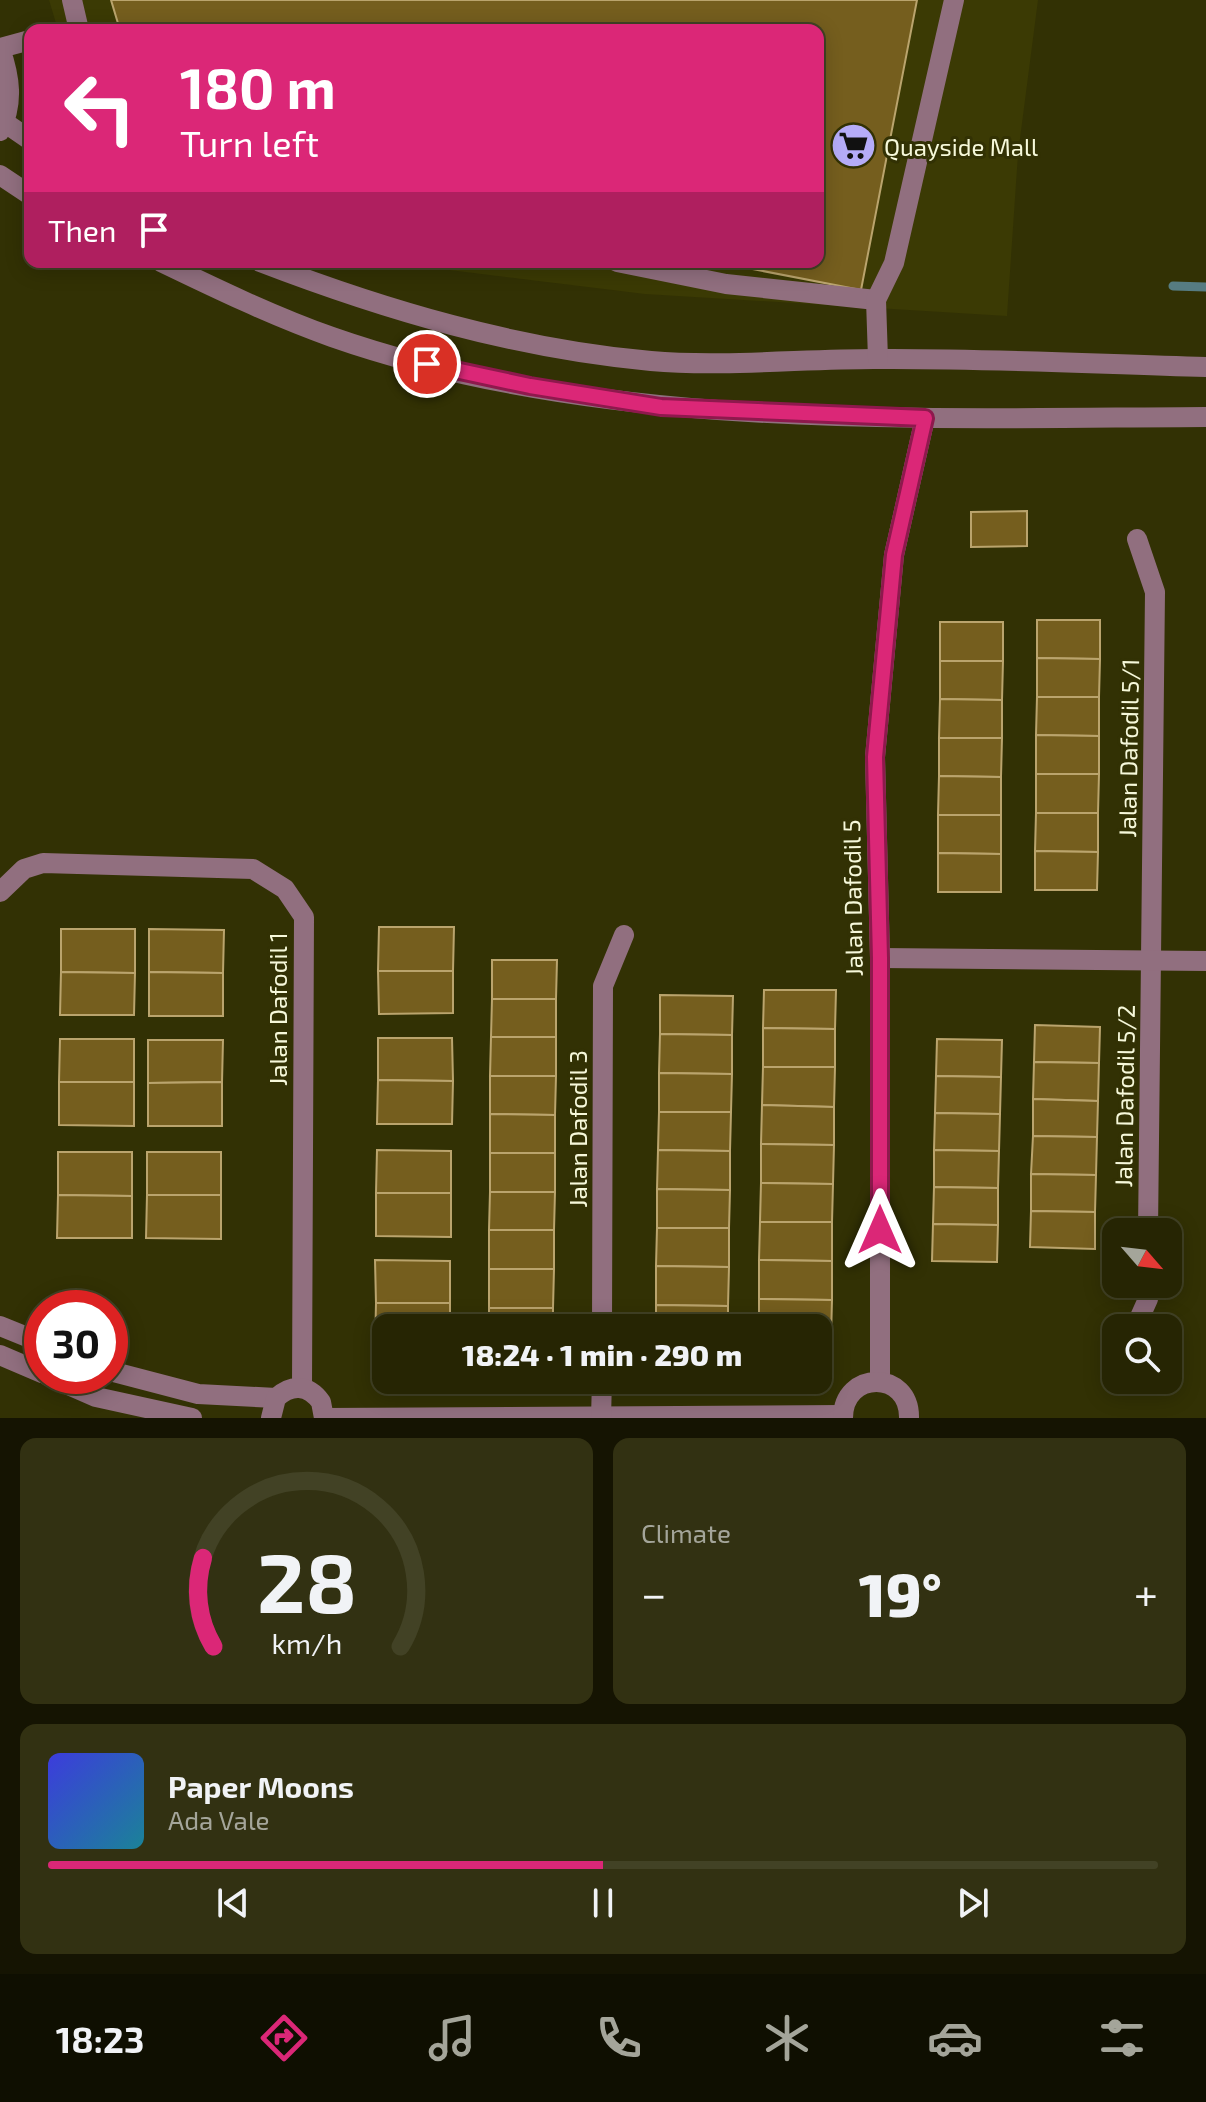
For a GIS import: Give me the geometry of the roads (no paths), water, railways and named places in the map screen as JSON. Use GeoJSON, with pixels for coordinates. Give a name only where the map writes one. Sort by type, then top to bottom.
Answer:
{"type":"FeatureCollection","features":[{"type":"Feature","properties":{"kind":"street"},"geometry":{"type":"LineString","coordinates":[[72,0],[73,24]]}},
{"type":"Feature","properties":{"kind":"street"},"geometry":{"type":"LineString","coordinates":[[878,359],[876,300],[894,263],[954,0]]}},
{"type":"Feature","properties":{"kind":"street"},"geometry":{"type":"LineString","coordinates":[[24,42],[0,48],[8,72],[10,97],[2,126],[24,137]]}},
{"type":"Feature","properties":{"kind":"street"},"geometry":{"type":"LineString","coordinates":[[0,175],[24,191]]}},
{"type":"Feature","properties":{"kind":"street"},"geometry":{"type":"LineString","coordinates":[[173,268],[247,304],[335,338],[427,364],[530,386],[661,407],[925,418],[1206,417]]}},
{"type":"Feature","properties":{"kind":"street"},"geometry":{"type":"LineString","coordinates":[[276,268],[356,297],[444,323],[539,345],[653,361],[878,359],[1206,367]]}},
{"type":"Feature","properties":{"kind":"street"},"geometry":{"type":"LineString","coordinates":[[647,268],[726,284],[876,300]]}},
{"type":"Feature","properties":{"kind":"street","name":"Jalan Dafodil 5"},"geometry":{"type":"LineString","coordinates":[[880,1381],[880,958],[875,757],[894,555],[925,418]]}},
{"type":"Feature","properties":{"kind":"street","name":"Jalan Dafodil 5/1"},"geometry":{"type":"LineString","coordinates":[[1137,539],[1155,592],[1152,960]]}},
{"type":"Feature","properties":{"kind":"street","name":"Jalan Dafodil 1"},"geometry":{"type":"LineString","coordinates":[[0,892],[24,869],[43,863],[253,869],[285,889],[304,917],[302,1387]]}},
{"type":"Feature","properties":{"kind":"street","name":"Jalan Dafodil 3"},"geometry":{"type":"LineString","coordinates":[[602,1314],[603,986],[624,935]]}},
{"type":"Feature","properties":{"kind":"street"},"geometry":{"type":"LineString","coordinates":[[880,958],[1206,961]]}},
{"type":"Feature","properties":{"kind":"street","name":"Jalan Dafodil 5/2"},"geometry":{"type":"LineString","coordinates":[[1148,1218],[1152,960]]}},
{"type":"Feature","properties":{"kind":"street"},"geometry":{"type":"LineString","coordinates":[[0,1326],[24,1336]]}},
{"type":"Feature","properties":{"kind":"street"},"geometry":{"type":"LineString","coordinates":[[0,1355],[24,1365]]}},
{"type":"Feature","properties":{"kind":"street"},"geometry":{"type":"LineString","coordinates":[[128,1376],[198,1394],[273,1408],[292,1388],[302,1387],[321,1402],[324,1418],[843,1416],[846,1399],[857,1386],[880,1381],[897,1388],[904,1395],[909,1418]]}},
{"type":"Feature","properties":{"kind":"street"},"geometry":{"type":"LineString","coordinates":[[89,1394],[192,1418]]}},
{"type":"Feature","properties":{"kind":"street"},"geometry":{"type":"LineString","coordinates":[[601,1416],[602,1394]]}},
{"type":"Feature","properties":{"kind":"waterway"},"geometry":{"type":"LineString","coordinates":[[1173,286],[1206,287]]}},
{"type":"Feature","properties":{"kind":"place","name":"Quayside Mall"},"geometry":{"type":"Point","coordinates":[853,146]}}]}
